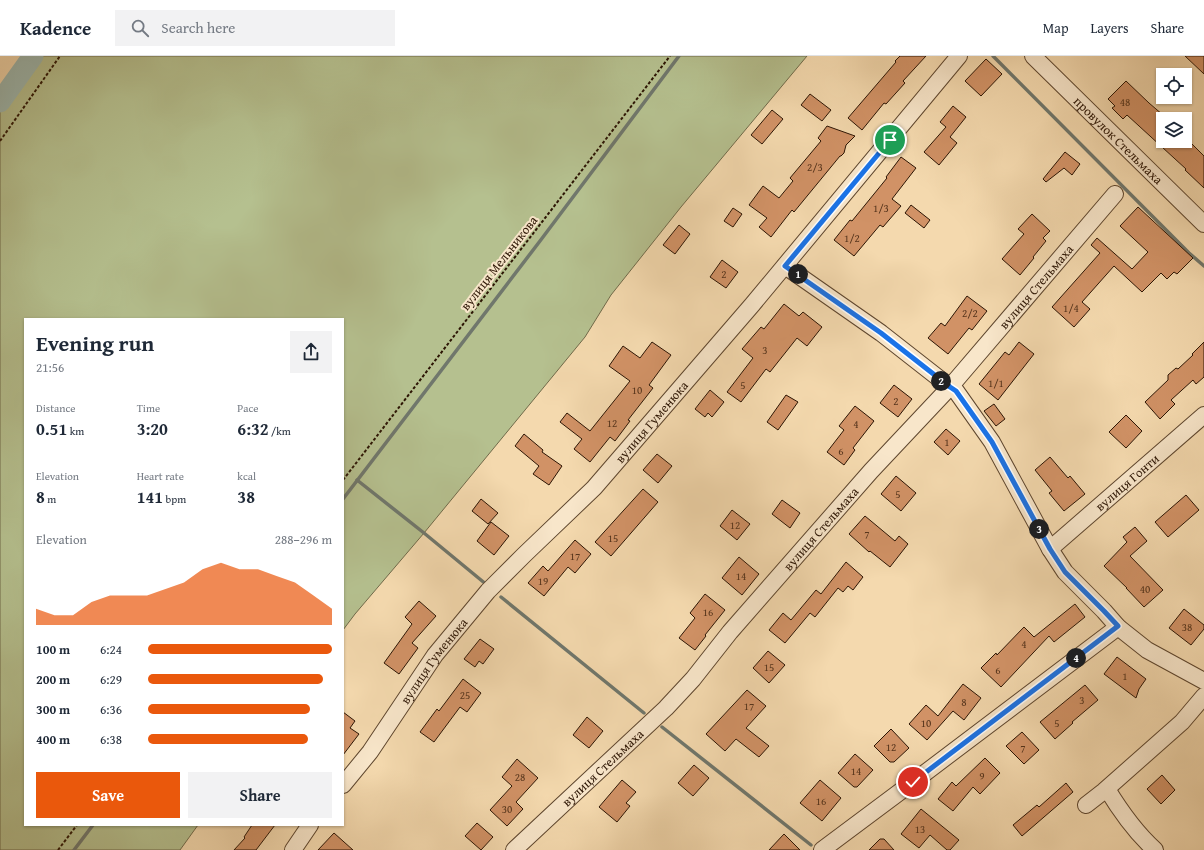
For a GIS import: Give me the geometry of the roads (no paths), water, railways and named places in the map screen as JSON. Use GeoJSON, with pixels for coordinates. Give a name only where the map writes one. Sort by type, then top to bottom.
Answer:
{"type":"FeatureCollection","features":[{"type":"Feature","properties":{"kind":"street","name":"вулиця Гуменюка"},"geometry":{"type":"LineString","coordinates":[[344,784],[370,752],[436,655],[488,591],[594,488],[785,266],[959,56]]}},
{"type":"Feature","properties":{"kind":"street","name":"провулок Стельмаха"},"geometry":{"type":"LineString","coordinates":[[1033,56],[1204,224]]}},
{"type":"Feature","properties":{"kind":"street","name":"вулиця Стельмаха"},"geometry":{"type":"LineString","coordinates":[[514,850],[666,708],[693,679],[730,632],[870,470],[950,387],[1115,194]]}},
{"type":"Feature","properties":{"kind":"street"},"geometry":{"type":"LineString","coordinates":[[785,266],[881,333],[956,391],[992,442],[1050,549],[1065,572],[1118,626],[1147,650],[1204,681]]}},
{"type":"Feature","properties":{"kind":"street","name":"вулиця Гонти"},"geometry":{"type":"LineString","coordinates":[[1050,549],[1204,415]]}},
{"type":"Feature","properties":{"kind":"street"},"geometry":{"type":"LineString","coordinates":[[822,850],[1118,626]]}},
{"type":"Feature","properties":{"kind":"street"},"geometry":{"type":"LineString","coordinates":[[1086,806],[1182,722],[1204,696]]}},
{"type":"Feature","properties":{"kind":"street"},"geometry":{"type":"LineString","coordinates":[[1107,789],[1126,818],[1142,838],[1155,850]]}},
{"type":"Feature","properties":{"kind":"street"},"geometry":{"type":"LineString","coordinates":[[293,850],[309,826]]}},
{"type":"Feature","properties":{"kind":"waterway"},"geometry":{"type":"LineString","coordinates":[[0,102],[33,56]]}},
{"type":"Feature","properties":{"kind":"waterway"},"geometry":{"type":"LineString","coordinates":[[344,498],[679,56]]}},
{"type":"Feature","properties":{"kind":"waterway"},"geometry":{"type":"LineString","coordinates":[[993,56],[1189,253],[1204,266]]}},
{"type":"Feature","properties":{"kind":"waterway"},"geometry":{"type":"LineString","coordinates":[[357,480],[487,585]]}},
{"type":"Feature","properties":{"kind":"waterway"},"geometry":{"type":"LineString","coordinates":[[501,597],[644,713]]}},
{"type":"Feature","properties":{"kind":"waterway"},"geometry":{"type":"LineString","coordinates":[[662,727],[811,845]]}},
{"type":"Feature","properties":{"kind":"waterway"},"geometry":{"type":"LineString","coordinates":[[74,850],[92,826]]}}]}
